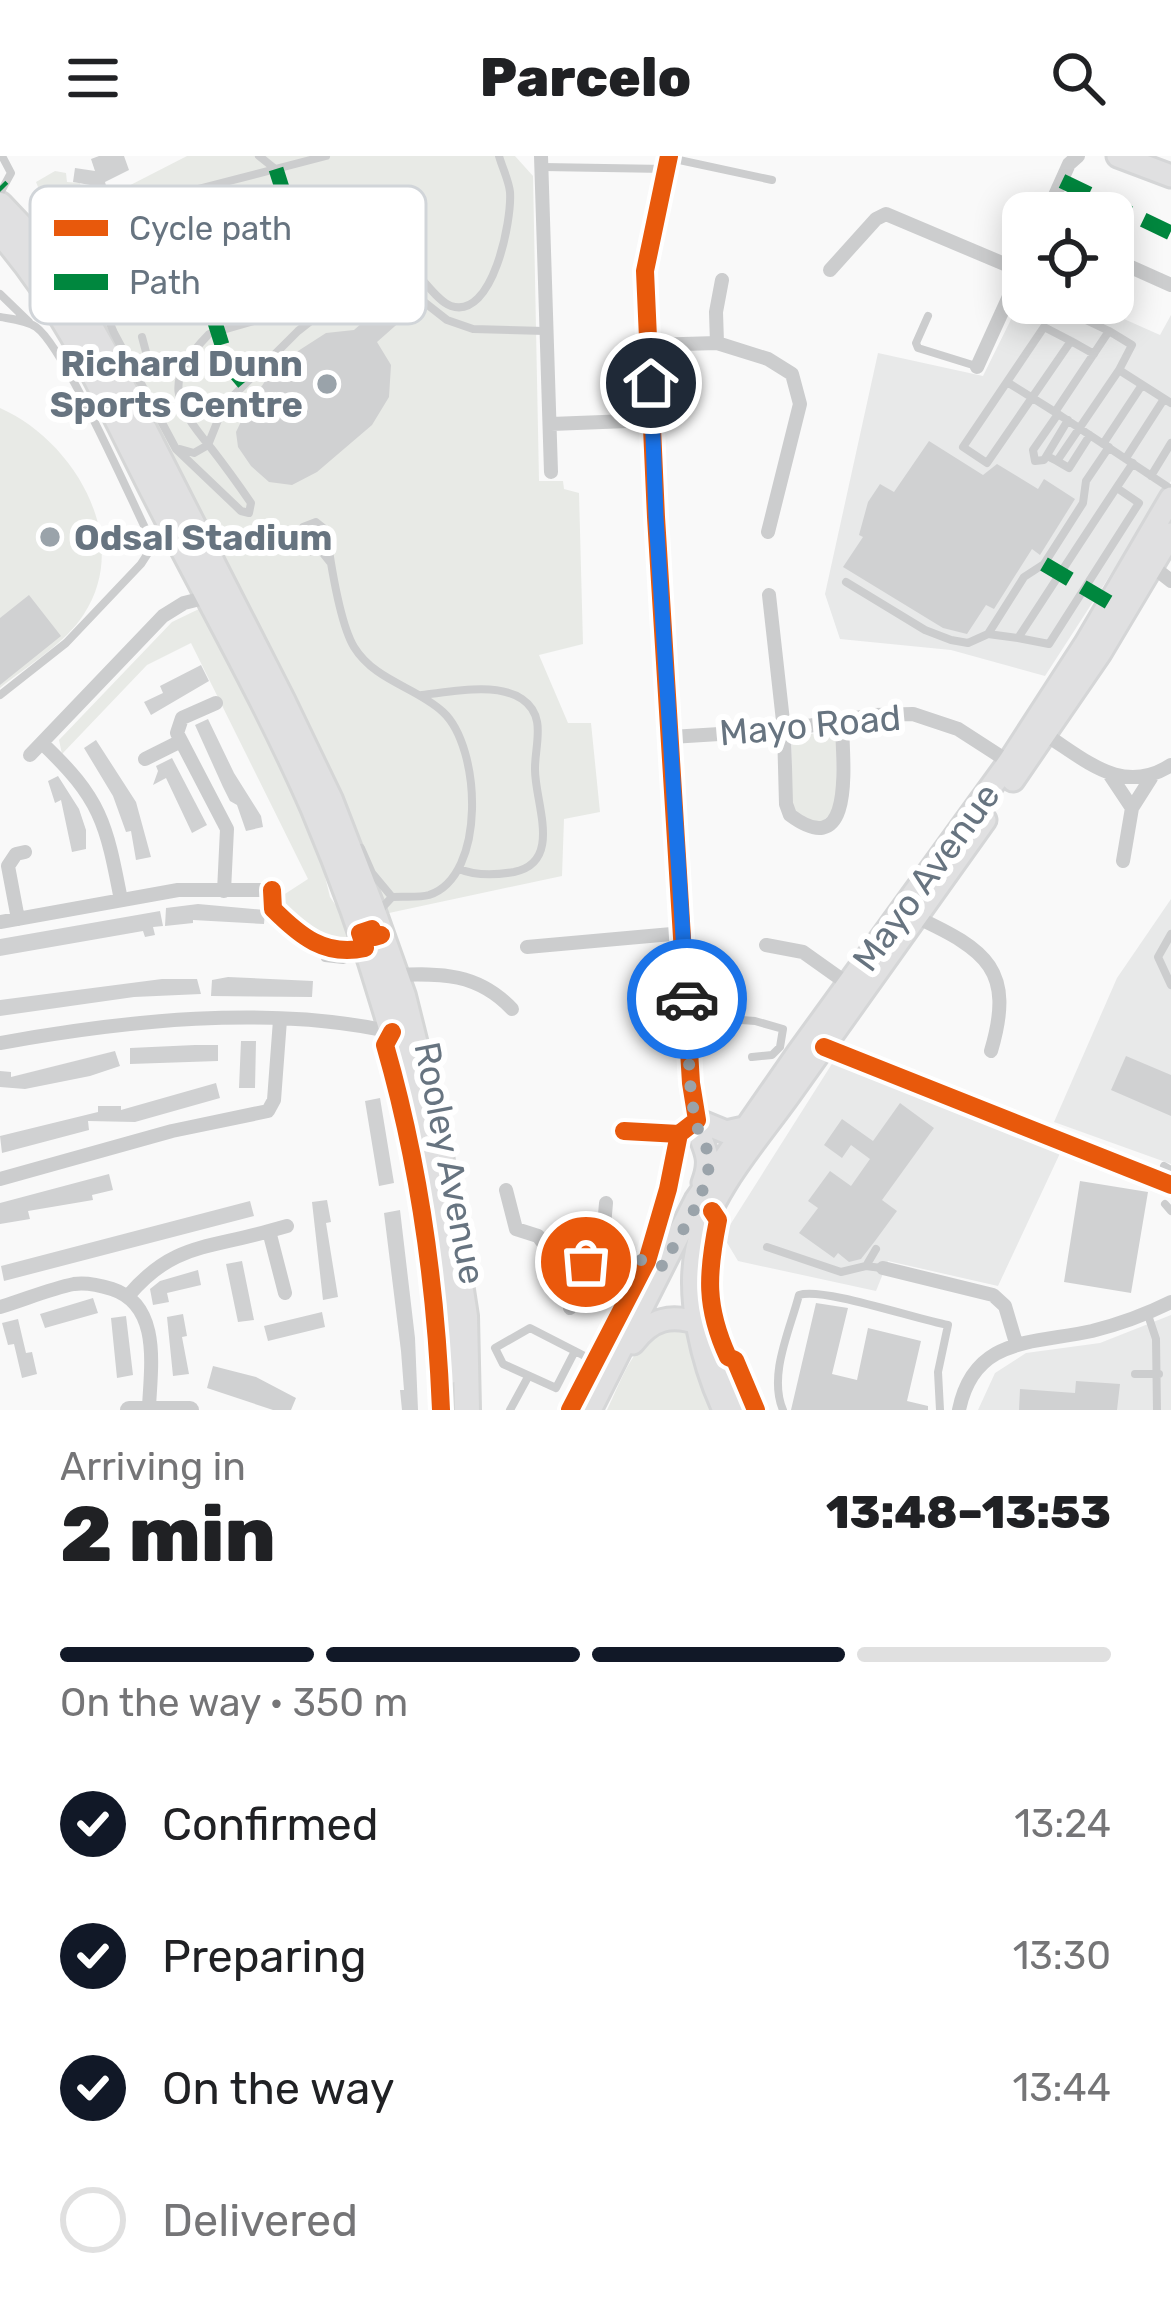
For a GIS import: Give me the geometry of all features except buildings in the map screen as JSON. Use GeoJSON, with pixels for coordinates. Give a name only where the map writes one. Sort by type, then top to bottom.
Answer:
{"type":"FeatureCollection","features":[{"type":"Feature","properties":{"kind":"highway","name":"Rooley Avenue"},"geometry":{"type":"LineString","coordinates":[[0,205],[30,237]]}},
{"type":"Feature","properties":{"kind":"highway","name":"Rooley Avenue"},"geometry":{"type":"LineString","coordinates":[[0,232],[30,266]]}},
{"type":"Feature","properties":{"kind":"highway","name":"Rooley Avenue"},"geometry":{"type":"LineString","coordinates":[[66,324],[313,808],[367,953],[417,1132],[448,1347],[451,1410]]}},
{"type":"Feature","properties":{"kind":"highway","name":"Rooley Avenue"},"geometry":{"type":"LineString","coordinates":[[95,324],[130,375],[330,800],[395,975],[436,1129],[465,1316],[467,1410]]}},
{"type":"Feature","properties":{"kind":"main road"},"geometry":{"type":"LineString","coordinates":[[1118,156],[1171,176]]}},
{"type":"Feature","properties":{"kind":"main road","name":"Mayo Avenue"},"geometry":{"type":"LineString","coordinates":[[704,1206],[744,1128],[1009,762],[1171,498]]}},
{"type":"Feature","properties":{"kind":"main road","name":"Mayo Avenue"},"geometry":{"type":"LineString","coordinates":[[612,1370],[668,1258],[740,1165],[1046,735],[1171,534]]}},
{"type":"Feature","properties":{"kind":"main road"},"geometry":{"type":"LineString","coordinates":[[724,1410],[702,1335],[694,1265],[709,1167],[698,1120],[726,1132],[744,1128]]}},
{"type":"Feature","properties":{"kind":"main road"},"geometry":{"type":"LineString","coordinates":[[590,1410],[612,1370],[650,1324],[678,1318],[702,1335],[743,1410]]}},
{"type":"Feature","properties":{"kind":"street"},"geometry":{"type":"LineString","coordinates":[[1057,192],[1072,159]]}},
{"type":"Feature","properties":{"kind":"street"},"geometry":{"type":"LineString","coordinates":[[541,161],[551,472]]}},
{"type":"Feature","properties":{"kind":"street"},"geometry":{"type":"LineString","coordinates":[[624,1131],[679,1134],[698,1120],[657,539],[645,272],[668,161]]}},
{"type":"Feature","properties":{"kind":"street"},"geometry":{"type":"LineString","coordinates":[[830,270],[879,216],[890,214],[1002,269]]}},
{"type":"Feature","properties":{"kind":"street"},"geometry":{"type":"LineString","coordinates":[[1134,268],[1171,285]]}},
{"type":"Feature","properties":{"kind":"street"},"geometry":{"type":"LineString","coordinates":[[717,343],[722,280]]}},
{"type":"Feature","properties":{"kind":"street"},"geometry":{"type":"LineString","coordinates":[[977,367],[1002,315]]}},
{"type":"Feature","properties":{"kind":"street"},"geometry":{"type":"LineString","coordinates":[[649,345],[717,343],[768,358],[792,374],[800,404],[768,532]]}},
{"type":"Feature","properties":{"kind":"street"},"geometry":{"type":"LineString","coordinates":[[550,424],[654,420]]}},
{"type":"Feature","properties":{"kind":"street"},"geometry":{"type":"LineString","coordinates":[[1152,566],[1171,581]]}},
{"type":"Feature","properties":{"kind":"street"},"geometry":{"type":"LineString","coordinates":[[769,595],[784,730],[786,804],[790,815],[819,829],[837,818],[842,801],[842,722]]}},
{"type":"Feature","properties":{"kind":"street"},"geometry":{"type":"LineString","coordinates":[[30,755],[163,616],[184,603],[208,597]]}},
{"type":"Feature","properties":{"kind":"street"},"geometry":{"type":"LineString","coordinates":[[215,703],[182,718],[177,733],[227,829],[224,890]]}},
{"type":"Feature","properties":{"kind":"street","name":"Mayo Road"},"geometry":{"type":"LineString","coordinates":[[671,737],[784,730],[895,713],[930,717],[958,729],[1009,762]]}},
{"type":"Feature","properties":{"kind":"street"},"geometry":{"type":"LineString","coordinates":[[1046,735],[1110,775],[1132,808]]}},
{"type":"Feature","properties":{"kind":"street"},"geometry":{"type":"LineString","coordinates":[[145,759],[181,742]]}},
{"type":"Feature","properties":{"kind":"street"},"geometry":{"type":"LineString","coordinates":[[42,743],[90,792],[104,820],[121,900]]}},
{"type":"Feature","properties":{"kind":"street"},"geometry":{"type":"LineString","coordinates":[[1123,861],[1132,808],[1151,778],[1171,765]]}},
{"type":"Feature","properties":{"kind":"street"},"geometry":{"type":"LineString","coordinates":[[1110,775],[1151,778]]}},
{"type":"Feature","properties":{"kind":"street"},"geometry":{"type":"LineString","coordinates":[[18,919],[8,866],[16,854],[25,852]]}},
{"type":"Feature","properties":{"kind":"street"},"geometry":{"type":"LineString","coordinates":[[0,922],[178,890],[272,890]]}},
{"type":"Feature","properties":{"kind":"street"},"geometry":{"type":"LineString","coordinates":[[916,917],[956,935],[987,962],[1002,989],[1000,1019],[990,1051]]}},
{"type":"Feature","properties":{"kind":"street"},"geometry":{"type":"LineString","coordinates":[[527,947],[683,933]]}},
{"type":"Feature","properties":{"kind":"street"},"geometry":{"type":"LineString","coordinates":[[766,945],[803,952],[848,984]]}},
{"type":"Feature","properties":{"kind":"street"},"geometry":{"type":"LineString","coordinates":[[395,975],[451,973],[495,991],[512,1009]]}},
{"type":"Feature","properties":{"kind":"street"},"geometry":{"type":"LineString","coordinates":[[0,1179],[150,1137],[268,1111],[274,1100],[280,1020]]}},
{"type":"Feature","properties":{"kind":"street"},"geometry":{"type":"LineString","coordinates":[[0,1043],[73,1030],[156,1023],[280,1020],[359,1024],[392,1031]]}},
{"type":"Feature","properties":{"kind":"street"},"geometry":{"type":"LineString","coordinates":[[506,1190],[516,1229],[538,1236],[556,1260],[668,1258]]}},
{"type":"Feature","properties":{"kind":"street"},"geometry":{"type":"LineString","coordinates":[[570,1308],[598,1256],[606,1202]]}},
{"type":"Feature","properties":{"kind":"street"},"geometry":{"type":"LineString","coordinates":[[128,1296],[151,1270],[175,1255],[287,1226]]}},
{"type":"Feature","properties":{"kind":"street"},"geometry":{"type":"LineString","coordinates":[[269,1232],[285,1293]]}},
{"type":"Feature","properties":{"kind":"street"},"geometry":{"type":"LineString","coordinates":[[883,1268],[993,1295],[1005,1306],[1016,1343]]}},
{"type":"Feature","properties":{"kind":"street"},"geometry":{"type":"LineString","coordinates":[[0,1307],[74,1284],[92,1283],[128,1296],[140,1311],[151,1341],[149,1407]]}},
{"type":"Feature","properties":{"kind":"street"},"geometry":{"type":"LineString","coordinates":[[959,1410],[979,1368],[1016,1343],[1088,1332],[1171,1302]]}},
{"type":"Feature","properties":{"kind":"street"},"geometry":{"type":"LineString","coordinates":[[129,1410],[190,1410]]}},
{"type":"Feature","properties":{"kind":"lane"},"geometry":{"type":"LineString","coordinates":[[0,193],[11,173],[2,156]]}},
{"type":"Feature","properties":{"kind":"lane"},"geometry":{"type":"LineString","coordinates":[[259,156],[275,169]]}},
{"type":"Feature","properties":{"kind":"lane"},"geometry":{"type":"LineString","coordinates":[[209,186],[326,156]]}},
{"type":"Feature","properties":{"kind":"lane"},"geometry":{"type":"LineString","coordinates":[[426,284],[447,306],[460,308],[477,302],[492,281],[511,191],[499,156]]}},
{"type":"Feature","properties":{"kind":"lane"},"geometry":{"type":"LineString","coordinates":[[725,168],[727,156]]}},
{"type":"Feature","properties":{"kind":"lane"},"geometry":{"type":"LineString","coordinates":[[541,161],[668,161],[772,180]]}},
{"type":"Feature","properties":{"kind":"lane"},"geometry":{"type":"LineString","coordinates":[[0,294],[30,322]]}},
{"type":"Feature","properties":{"kind":"lane"},"geometry":{"type":"LineString","coordinates":[[426,304],[447,320],[473,329],[547,332]]}},
{"type":"Feature","properties":{"kind":"lane"},"geometry":{"type":"LineString","coordinates":[[928,316],[918,348],[977,367]]}},
{"type":"Feature","properties":{"kind":"lane"},"geometry":{"type":"LineString","coordinates":[[0,317],[30,323]]}},
{"type":"Feature","properties":{"kind":"lane"},"geometry":{"type":"LineString","coordinates":[[0,695],[66,643],[150,550],[148,534],[72,382],[32,324]]}},
{"type":"Feature","properties":{"kind":"lane"},"geometry":{"type":"LineString","coordinates":[[110,324],[130,375],[176,448],[241,511],[249,513],[250,503],[180,407],[178,380],[191,352],[209,334],[243,324]]}},
{"type":"Feature","properties":{"kind":"lane"},"geometry":{"type":"LineString","coordinates":[[176,448],[194,453],[208,445],[224,405],[308,324]]}},
{"type":"Feature","properties":{"kind":"lane"},"geometry":{"type":"LineString","coordinates":[[1057,461],[1132,345],[1094,324]]}},
{"type":"Feature","properties":{"kind":"lane"},"geometry":{"type":"LineString","coordinates":[[1071,341],[987,463],[963,447],[1044,327],[1071,341],[1094,354]]}},
{"type":"Feature","properties":{"kind":"lane"},"geometry":{"type":"LineString","coordinates":[[1068,420],[1039,463],[1032,457],[1033,450],[1109,331]]}},
{"type":"Feature","properties":{"kind":"lane"},"geometry":{"type":"LineString","coordinates":[[130,375],[150,368],[142,337]]}},
{"type":"Feature","properties":{"kind":"lane"},"geometry":{"type":"LineString","coordinates":[[1018,638],[1168,401],[1119,370]]}},
{"type":"Feature","properties":{"kind":"lane"},"geometry":{"type":"LineString","coordinates":[[1006,382],[1171,489]]}},
{"type":"Feature","properties":{"kind":"lane"},"geometry":{"type":"LineString","coordinates":[[988,634],[1024,577],[1044,564],[1074,518],[1083,503],[1086,481],[1142,385]]}},
{"type":"Feature","properties":{"kind":"lane"},"geometry":{"type":"LineString","coordinates":[[1047,457],[1069,468],[1090,435]]}},
{"type":"Feature","properties":{"kind":"lane"},"geometry":{"type":"LineString","coordinates":[[1151,476],[1171,442]]}},
{"type":"Feature","properties":{"kind":"lane"},"geometry":{"type":"LineString","coordinates":[[846,582],[925,630],[951,640],[968,643],[988,634],[1049,644],[1139,503],[1117,488]]}},
{"type":"Feature","properties":{"kind":"lane"},"geometry":{"type":"LineString","coordinates":[[330,562],[322,553],[305,551],[297,539],[303,526],[316,522],[326,530],[353,646],[379,674],[445,713],[458,730],[466,754],[470,831],[459,869],[431,895],[392,897],[377,923]]}},
{"type":"Feature","properties":{"kind":"lane"},"geometry":{"type":"LineString","coordinates":[[419,695],[499,692],[522,698],[536,714],[542,849],[535,862],[522,870],[471,874],[459,869]]}},
{"type":"Feature","properties":{"kind":"lane"},"geometry":{"type":"LineString","coordinates":[[330,800],[351,825],[372,873],[392,897]]}},
{"type":"Feature","properties":{"kind":"lane"},"geometry":{"type":"LineString","coordinates":[[1171,934],[1158,963],[1171,985]]}},
{"type":"Feature","properties":{"kind":"lane"},"geometry":{"type":"LineString","coordinates":[[325,958],[344,960],[367,953]]}},
{"type":"Feature","properties":{"kind":"lane"},"geometry":{"type":"LineString","coordinates":[[688,1016],[755,1021],[783,1029],[772,1055],[752,1056]]}},
{"type":"Feature","properties":{"kind":"lane"},"geometry":{"type":"LineString","coordinates":[[767,1247],[841,1272],[866,1266],[883,1268]]}},
{"type":"Feature","properties":{"kind":"lane"},"geometry":{"type":"LineString","coordinates":[[866,1266],[876,1249]]}},
{"type":"Feature","properties":{"kind":"lane"},"geometry":{"type":"LineString","coordinates":[[783,1410],[777,1394],[778,1373],[799,1295],[808,1292],[831,1293],[859,1305],[949,1325],[938,1372],[940,1410]]}},
{"type":"Feature","properties":{"kind":"lane"},"geometry":{"type":"LineString","coordinates":[[1148,1313],[1156,1339],[1157,1410]]}},
{"type":"Feature","properties":{"kind":"lane"},"geometry":{"type":"LineString","coordinates":[[465,1346],[495,1348],[530,1328],[612,1370]]}},
{"type":"Feature","properties":{"kind":"lane"},"geometry":{"type":"LineString","coordinates":[[495,1348],[503,1364],[556,1388],[575,1351]]}},
{"type":"Feature","properties":{"kind":"lane"},"geometry":{"type":"LineString","coordinates":[[1136,1374],[1159,1374]]}},
{"type":"Feature","properties":{"kind":"lane"},"geometry":{"type":"LineString","coordinates":[[510,1410],[528,1377]]}},
{"type":"Feature","properties":{"kind":"shaded area"},"geometry":{"type":"Polygon","coordinates":[[[187,156],[515,156],[533,176],[539,481],[563,481],[564,489],[579,493],[583,644],[539,655],[568,723],[591,723],[600,812],[564,819],[562,876],[389,913],[321,748],[104,324],[426,324],[426,186],[128,186],[187,156]]]}},
{"type":"Feature","properties":{"kind":"shaded area"},"geometry":{"type":"Polygon","coordinates":[[[55,171],[66,173],[67,182],[80,183],[38,186],[36,182],[55,171]]]}},
{"type":"Feature","properties":{"kind":"shaded area"},"geometry":{"type":"Polygon","coordinates":[[[1171,315],[1171,481],[1045,676],[951,650],[840,639],[825,594],[878,353],[983,376],[1009,324],[1134,323],[1160,335],[1171,315]]]}},
{"type":"Feature","properties":{"kind":"shaded area","name":"Odsal Stadium"},"geometry":{"type":"Polygon","coordinates":[[[0,408],[27,423],[72,467],[98,524],[102,555],[97,585],[76,625],[0,688],[0,408]]]}},
{"type":"Feature","properties":{"kind":"shaded area"},"geometry":{"type":"Polygon","coordinates":[[[199,609],[283,766],[319,852],[330,897],[346,920],[353,944],[321,941],[277,908],[274,901],[308,879],[191,643],[147,665],[62,754],[59,740],[172,622],[199,609]]]}},
{"type":"Feature","properties":{"kind":"shaded area"},"geometry":{"type":"Polygon","coordinates":[[[833,730],[837,808],[822,822],[804,819],[792,807],[792,742],[794,737],[833,730]]]}},
{"type":"Feature","properties":{"kind":"shaded area"},"geometry":{"type":"Polygon","coordinates":[[[1171,899],[1171,1164],[1054,1122],[1117,978],[1171,899]]]}},
{"type":"Feature","properties":{"kind":"shaded area"},"geometry":{"type":"Polygon","coordinates":[[[835,1059],[1062,1149],[998,1286],[888,1261],[876,1291],[738,1261],[723,1236],[835,1059]]]}},
{"type":"Feature","properties":{"kind":"shaded area"},"geometry":{"type":"Polygon","coordinates":[[[1171,1315],[1171,1410],[978,1410],[995,1373],[1026,1353],[1100,1343],[1171,1315]]]}},
{"type":"Feature","properties":{"kind":"shaded area"},"geometry":{"type":"Polygon","coordinates":[[[671,1325],[692,1331],[719,1410],[607,1410],[639,1350],[671,1325]]]}},
{"type":"Feature","properties":{"kind":"marked path"},"geometry":{"type":"LineString","coordinates":[[276,169],[281,186]]}},
{"type":"Feature","properties":{"kind":"marked path"},"geometry":{"type":"LineString","coordinates":[[1062,181],[1171,233]]}},
{"type":"Feature","properties":{"kind":"marked path"},"geometry":{"type":"LineString","coordinates":[[0,186],[3,189]]}},
{"type":"Feature","properties":{"kind":"marked path"},"geometry":{"type":"LineString","coordinates":[[216,324],[228,364],[245,384]]}},
{"type":"Feature","properties":{"kind":"marked path"},"geometry":{"type":"LineString","coordinates":[[1044,564],[1110,603]]}},
{"type":"Feature","properties":{"kind":"cycle path"},"geometry":{"type":"LineString","coordinates":[[624,1131],[679,1134],[697,1120],[656,517],[645,271],[669,156]]}},
{"type":"Feature","properties":{"kind":"cycle path"},"geometry":{"type":"LineString","coordinates":[[272,890],[273,909],[303,936],[325,947],[365,948],[360,933],[372,929],[374,937],[381,935]]}},
{"type":"Feature","properties":{"kind":"cycle path"},"geometry":{"type":"LineString","coordinates":[[392,1032],[385,1045],[424,1226],[441,1410]]}},
{"type":"Feature","properties":{"kind":"cycle path"},"geometry":{"type":"LineString","coordinates":[[824,1047],[1171,1185]]}},
{"type":"Feature","properties":{"kind":"cycle path"},"geometry":{"type":"LineString","coordinates":[[570,1410],[647,1261],[679,1134]]}},
{"type":"Feature","properties":{"kind":"cycle path"},"geometry":{"type":"LineString","coordinates":[[712,1211],[718,1220],[710,1274],[715,1322],[756,1410]]}},
{"type":"Feature","properties":{"kind":"way so far"},"geometry":{"type":"LineString","coordinates":[[586,1262],[594,1263],[602,1249],[663,1266],[709,1167],[691,1083],[687,999]]}},
{"type":"Feature","properties":{"kind":"place","name":"Richard Dunn Sports Centre"},"geometry":{"type":"Point","coordinates":[327,384]}},
{"type":"Feature","properties":{"kind":"place","name":"Odsal Stadium"},"geometry":{"type":"Point","coordinates":[50,537]}},
{"type":"Feature","properties":{"kind":"route"},"geometry":{"type":"LineString","coordinates":[[651,383],[687,999]]}}]}
